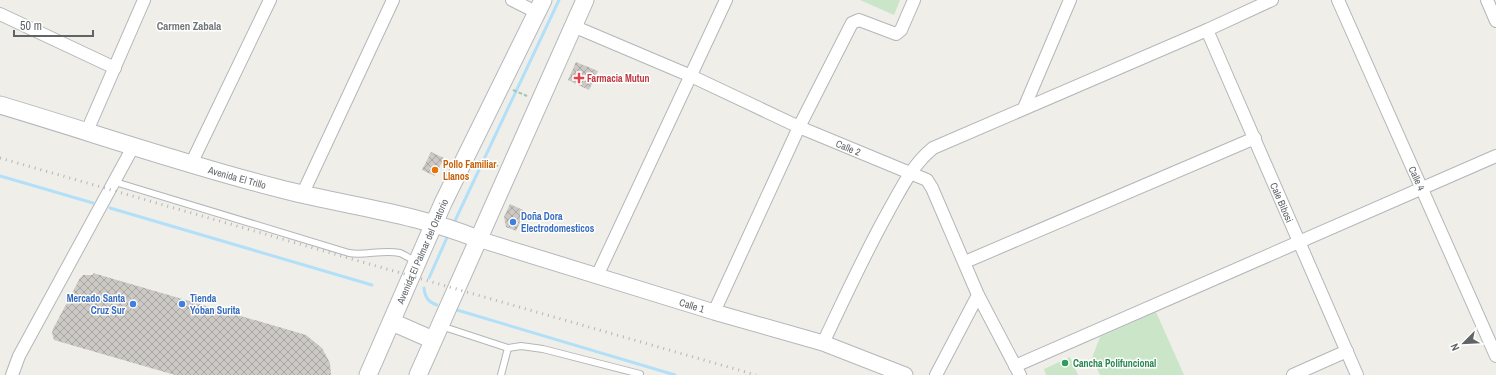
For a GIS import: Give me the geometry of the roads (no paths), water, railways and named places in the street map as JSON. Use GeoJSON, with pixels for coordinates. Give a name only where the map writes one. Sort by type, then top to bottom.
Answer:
{"type":"FeatureCollection","features":[{"type":"Feature","properties":{"kind":"main road"},"geometry":{"type":"LineString","coordinates":[[418,375],[432,334],[478,239],[585,0]]}},
{"type":"Feature","properties":{"kind":"main road","name":"Avenida El Palmar del Oratorio"},"geometry":{"type":"LineString","coordinates":[[368,375],[396,324],[418,263],[439,224],[540,6]]}},
{"type":"Feature","properties":{"kind":"main road","name":"Avenida El Trillo"},"geometry":{"type":"LineString","coordinates":[[0,105],[191,164],[302,194],[439,224],[478,239]]}},
{"type":"Feature","properties":{"kind":"main road"},"geometry":{"type":"LineString","coordinates":[[396,324],[432,334]]}},
{"type":"Feature","properties":{"kind":"street"},"geometry":{"type":"LineString","coordinates":[[87,131],[144,0]]}},
{"type":"Feature","properties":{"kind":"street"},"geometry":{"type":"LineString","coordinates":[[191,164],[270,0]]}},
{"type":"Feature","properties":{"kind":"street"},"geometry":{"type":"LineString","coordinates":[[302,194],[393,0]]}},
{"type":"Feature","properties":{"kind":"street"},"geometry":{"type":"LineString","coordinates":[[512,0],[540,6]]}},
{"type":"Feature","properties":{"kind":"street"},"geometry":{"type":"LineString","coordinates":[[597,276],[726,0]]}},
{"type":"Feature","properties":{"kind":"street"},"geometry":{"type":"LineString","coordinates":[[714,312],[799,127],[852,23],[859,20],[896,34],[901,30],[914,0]]}},
{"type":"Feature","properties":{"kind":"street"},"geometry":{"type":"LineString","coordinates":[[1024,108],[1070,0]]}},
{"type":"Feature","properties":{"kind":"street"},"geometry":{"type":"LineString","coordinates":[[823,343],[870,244],[909,174],[923,156],[933,148],[1208,30],[1272,0]]}},
{"type":"Feature","properties":{"kind":"street","name":"Calle 4"},"geometry":{"type":"LineString","coordinates":[[1338,0],[1421,190],[1496,356]]}},
{"type":"Feature","properties":{"kind":"street"},"geometry":{"type":"LineString","coordinates":[[1487,0],[1496,21]]}},
{"type":"Feature","properties":{"kind":"street"},"geometry":{"type":"LineString","coordinates":[[0,14],[115,68]]}},
{"type":"Feature","properties":{"kind":"street","name":"Calle 2"},"geometry":{"type":"LineString","coordinates":[[573,26],[691,76],[799,127],[909,174],[927,180],[965,262],[978,295],[1018,371]]}},
{"type":"Feature","properties":{"kind":"street","name":"Cale Bibosi"},"geometry":{"type":"LineString","coordinates":[[1208,30],[1298,242],[1357,375]]}},
{"type":"Feature","properties":{"kind":"street"},"geometry":{"type":"LineString","coordinates":[[965,262],[1255,138]]}},
{"type":"Feature","properties":{"kind":"street"},"geometry":{"type":"LineString","coordinates":[[12,375],[19,356],[133,147]]}},
{"type":"Feature","properties":{"kind":"street"},"geometry":{"type":"LineString","coordinates":[[1018,371],[1298,242],[1421,190],[1496,156]]}},
{"type":"Feature","properties":{"kind":"street","name":"Calle 1"},"geometry":{"type":"LineString","coordinates":[[478,239],[714,312],[823,343],[905,375]]}},
{"type":"Feature","properties":{"kind":"street"},"geometry":{"type":"LineString","coordinates":[[936,375],[978,295]]}},
{"type":"Feature","properties":{"kind":"street"},"geometry":{"type":"LineString","coordinates":[[1293,375],[1347,351]]}},
{"type":"Feature","properties":{"kind":"lane"},"geometry":{"type":"LineString","coordinates":[[115,182],[349,253],[357,255],[392,252],[401,253],[418,263]]}},
{"type":"Feature","properties":{"kind":"lane"},"geometry":{"type":"LineString","coordinates":[[432,334],[508,348],[526,346],[543,349],[640,374]]}},
{"type":"Feature","properties":{"kind":"lane"},"geometry":{"type":"LineString","coordinates":[[501,375],[508,348]]}},
{"type":"Feature","properties":{"kind":"waterway"},"geometry":{"type":"LineString","coordinates":[[453,225],[559,0]]}},
{"type":"Feature","properties":{"kind":"waterway"},"geometry":{"type":"LineString","coordinates":[[0,176],[93,203]]}},
{"type":"Feature","properties":{"kind":"waterway"},"geometry":{"type":"LineString","coordinates":[[110,208],[372,285]]}},
{"type":"Feature","properties":{"kind":"waterway"},"geometry":{"type":"LineString","coordinates":[[429,278],[449,233]]}},
{"type":"Feature","properties":{"kind":"waterway"},"geometry":{"type":"LineString","coordinates":[[424,288],[428,299],[437,305]]}},
{"type":"Feature","properties":{"kind":"waterway"},"geometry":{"type":"LineString","coordinates":[[457,310],[675,375]]}},
{"type":"Feature","properties":{"kind":"railway"},"geometry":{"type":"LineString","coordinates":[[0,158],[756,375]]}},
{"type":"Feature","properties":{"kind":"place","name":"Farmacia Mutun"},"geometry":{"type":"Point","coordinates":[579,78]}},
{"type":"Feature","properties":{"kind":"place","name":"Pollo Familiar Llanos"},"geometry":{"type":"Point","coordinates":[435,170]}},
{"type":"Feature","properties":{"kind":"place","name":"Doña Dora Electrodomesticos"},"geometry":{"type":"Point","coordinates":[513,222]}},
{"type":"Feature","properties":{"kind":"place","name":"Mercado Santa Cruz Sur"},"geometry":{"type":"Point","coordinates":[133,304]}},
{"type":"Feature","properties":{"kind":"place","name":"Tienda Yoban Surita"},"geometry":{"type":"Point","coordinates":[182,304]}},
{"type":"Feature","properties":{"kind":"place","name":"Cancha Polifuncional"},"geometry":{"type":"Point","coordinates":[1065,363]}},
{"type":"Feature","properties":{"kind":"district","name":"Carmen Zabala"},"geometry":{"type":"Point","coordinates":[189,26]}}]}
